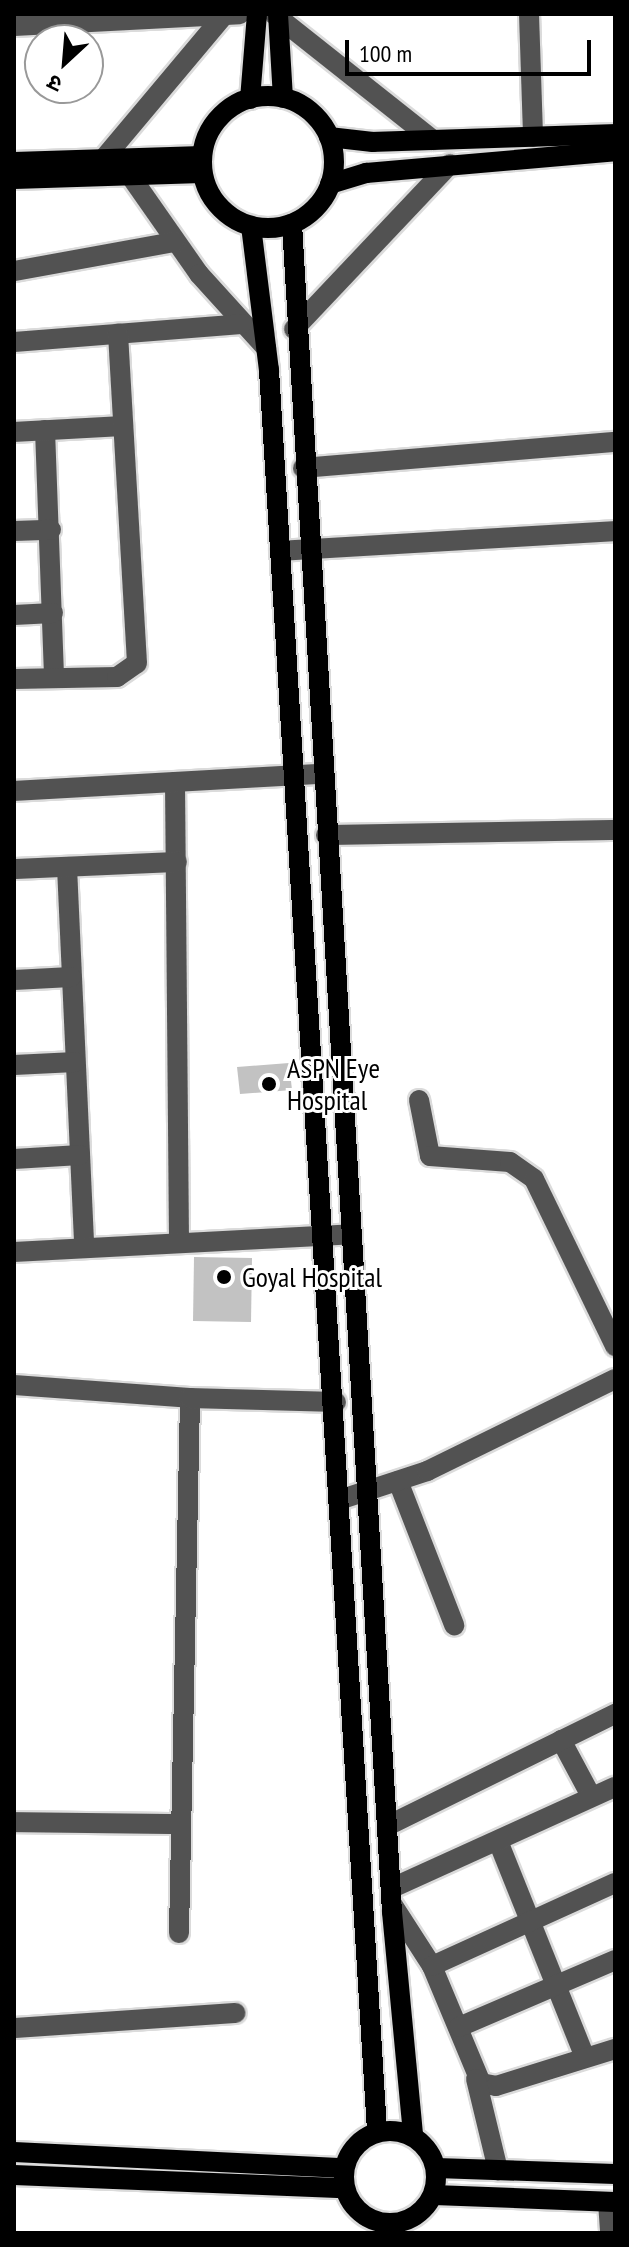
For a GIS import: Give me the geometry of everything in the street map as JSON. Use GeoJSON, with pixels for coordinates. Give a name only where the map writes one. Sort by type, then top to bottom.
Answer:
{"type":"FeatureCollection","features":[{"type":"Feature","properties":{"kind":"main road"},"geometry":{"type":"LineString","coordinates":[[250,99],[257,14]]}},
{"type":"Feature","properties":{"kind":"main road"},"geometry":{"type":"LineString","coordinates":[[277,14],[283,98]]}},
{"type":"Feature","properties":{"kind":"main road"},"geometry":{"type":"LineString","coordinates":[[330,184],[329,137],[310,112],[283,98],[250,99],[212,126],[202,165],[219,207],[251,226],[292,224],[330,184],[450,164],[615,151]]}},
{"type":"Feature","properties":{"kind":"main road"},"geometry":{"type":"LineString","coordinates":[[329,137],[433,140],[615,134]]}},
{"type":"Feature","properties":{"kind":"main road"},"geometry":{"type":"LineString","coordinates":[[14,162],[105,157],[202,165]]}},
{"type":"Feature","properties":{"kind":"main road"},"geometry":{"type":"LineString","coordinates":[[14,179],[129,174],[202,165]]}},
{"type":"Feature","properties":{"kind":"main road"},"geometry":{"type":"LineString","coordinates":[[292,224],[294,329],[312,550],[321,774],[392,1896],[413,2136],[436,2168],[434,2195],[409,2226],[378,2228],[363,2215],[344,2178],[355,2146],[377,2132],[413,2136]]}},
{"type":"Feature","properties":{"kind":"main road"},"geometry":{"type":"LineString","coordinates":[[251,226],[269,370],[321,1236],[336,1402],[339,1500],[377,2132]]}},
{"type":"Feature","properties":{"kind":"main road"},"geometry":{"type":"LineString","coordinates":[[269,370],[297,368]]}},
{"type":"Feature","properties":{"kind":"main road"},"geometry":{"type":"LineString","coordinates":[[352,1712],[380,1709]]}},
{"type":"Feature","properties":{"kind":"main road"},"geometry":{"type":"LineString","coordinates":[[14,2152],[344,2178]]}},
{"type":"Feature","properties":{"kind":"main road"},"geometry":{"type":"LineString","coordinates":[[436,2168],[615,2174]]}},
{"type":"Feature","properties":{"kind":"main road"},"geometry":{"type":"LineString","coordinates":[[14,2175],[344,2178]]}},
{"type":"Feature","properties":{"kind":"main road"},"geometry":{"type":"LineString","coordinates":[[434,2195],[612,2202]]}},
{"type":"Feature","properties":{"kind":"street"},"geometry":{"type":"LineString","coordinates":[[14,26],[100,18],[240,14]]}},
{"type":"Feature","properties":{"kind":"street"},"geometry":{"type":"LineString","coordinates":[[277,14],[433,140]]}},
{"type":"Feature","properties":{"kind":"street"},"geometry":{"type":"LineString","coordinates":[[529,14],[533,137]]}},
{"type":"Feature","properties":{"kind":"street"},"geometry":{"type":"LineString","coordinates":[[105,157],[224,15]]}},
{"type":"Feature","properties":{"kind":"street"},"geometry":{"type":"LineString","coordinates":[[294,329],[450,164]]}},
{"type":"Feature","properties":{"kind":"street"},"geometry":{"type":"LineString","coordinates":[[129,174],[174,242],[241,324],[266,348]]}},
{"type":"Feature","properties":{"kind":"street"},"geometry":{"type":"LineString","coordinates":[[14,271],[174,242]]}},
{"type":"Feature","properties":{"kind":"street"},"geometry":{"type":"LineString","coordinates":[[14,342],[241,324]]}},
{"type":"Feature","properties":{"kind":"street"},"geometry":{"type":"LineString","coordinates":[[14,679],[117,677],[137,663],[118,334]]}},
{"type":"Feature","properties":{"kind":"street"},"geometry":{"type":"LineString","coordinates":[[14,432],[122,426]]}},
{"type":"Feature","properties":{"kind":"street"},"geometry":{"type":"LineString","coordinates":[[45,430],[54,677]]}},
{"type":"Feature","properties":{"kind":"street"},"geometry":{"type":"LineString","coordinates":[[303,468],[615,442]]}},
{"type":"Feature","properties":{"kind":"street"},"geometry":{"type":"LineString","coordinates":[[14,531],[51,530]]}},
{"type":"Feature","properties":{"kind":"street"},"geometry":{"type":"LineString","coordinates":[[280,551],[615,531]]}},
{"type":"Feature","properties":{"kind":"street"},"geometry":{"type":"LineString","coordinates":[[14,615],[53,613]]}},
{"type":"Feature","properties":{"kind":"street"},"geometry":{"type":"LineString","coordinates":[[14,791],[321,774]]}},
{"type":"Feature","properties":{"kind":"street"},"geometry":{"type":"LineString","coordinates":[[175,782],[179,1238]]}},
{"type":"Feature","properties":{"kind":"street"},"geometry":{"type":"LineString","coordinates":[[326,835],[615,830]]}},
{"type":"Feature","properties":{"kind":"street"},"geometry":{"type":"LineString","coordinates":[[14,869],[177,862]]}},
{"type":"Feature","properties":{"kind":"street"},"geometry":{"type":"LineString","coordinates":[[67,867],[84,1248]]}},
{"type":"Feature","properties":{"kind":"street"},"geometry":{"type":"LineString","coordinates":[[14,980],[71,977]]}},
{"type":"Feature","properties":{"kind":"street"},"geometry":{"type":"LineString","coordinates":[[14,1065],[75,1062]]}},
{"type":"Feature","properties":{"kind":"street"},"geometry":{"type":"LineString","coordinates":[[419,1100],[430,1156],[510,1162],[534,1179],[615,1346]]}},
{"type":"Feature","properties":{"kind":"street"},"geometry":{"type":"LineString","coordinates":[[14,1159],[80,1155]]}},
{"type":"Feature","properties":{"kind":"street"},"geometry":{"type":"LineString","coordinates":[[14,1252],[179,1238],[352,1234]]}},
{"type":"Feature","properties":{"kind":"street"},"geometry":{"type":"LineString","coordinates":[[339,1500],[398,1481],[615,1379]]}},
{"type":"Feature","properties":{"kind":"street"},"geometry":{"type":"LineString","coordinates":[[14,1385],[190,1398],[336,1402]]}},
{"type":"Feature","properties":{"kind":"street"},"geometry":{"type":"LineString","coordinates":[[179,1933],[190,1398]]}},
{"type":"Feature","properties":{"kind":"street"},"geometry":{"type":"LineString","coordinates":[[398,1481],[454,1625]]}},
{"type":"Feature","properties":{"kind":"street"},"geometry":{"type":"LineString","coordinates":[[387,1826],[615,1714]]}},
{"type":"Feature","properties":{"kind":"street"},"geometry":{"type":"LineString","coordinates":[[561,1740],[591,1796]]}},
{"type":"Feature","properties":{"kind":"street"},"geometry":{"type":"LineString","coordinates":[[498,2170],[476,2079],[459,2027],[432,1966],[392,1896],[498,1841],[615,1787]]}},
{"type":"Feature","properties":{"kind":"street"},"geometry":{"type":"LineString","coordinates":[[14,1822],[180,1824]]}},
{"type":"Feature","properties":{"kind":"street"},"geometry":{"type":"LineString","coordinates":[[498,1841],[585,2057]]}},
{"type":"Feature","properties":{"kind":"street"},"geometry":{"type":"LineString","coordinates":[[432,1966],[615,1883]]}},
{"type":"Feature","properties":{"kind":"street"},"geometry":{"type":"LineString","coordinates":[[459,2027],[615,1960]]}},
{"type":"Feature","properties":{"kind":"street"},"geometry":{"type":"LineString","coordinates":[[14,2028],[235,2013]]}},
{"type":"Feature","properties":{"kind":"street"},"geometry":{"type":"LineString","coordinates":[[476,2079],[496,2086],[615,2049]]}},
{"type":"Feature","properties":{"kind":"street"},"geometry":{"type":"LineString","coordinates":[[610,2233],[612,2202]]}},
{"type":"Feature","properties":{"kind":"building"},"geometry":{"type":"Polygon","coordinates":[[[289,1063],[292,1090],[240,1094],[237,1067],[289,1063]]]}},
{"type":"Feature","properties":{"kind":"building"},"geometry":{"type":"Polygon","coordinates":[[[194,1257],[252,1258],[251,1322],[193,1321],[194,1257]]]}},
{"type":"Feature","properties":{"kind":"place","name":"ASPN Eye Hospital"},"geometry":{"type":"Point","coordinates":[269,1084]}},
{"type":"Feature","properties":{"kind":"place","name":"Goyal Hospital"},"geometry":{"type":"Point","coordinates":[224,1277]}}]}
